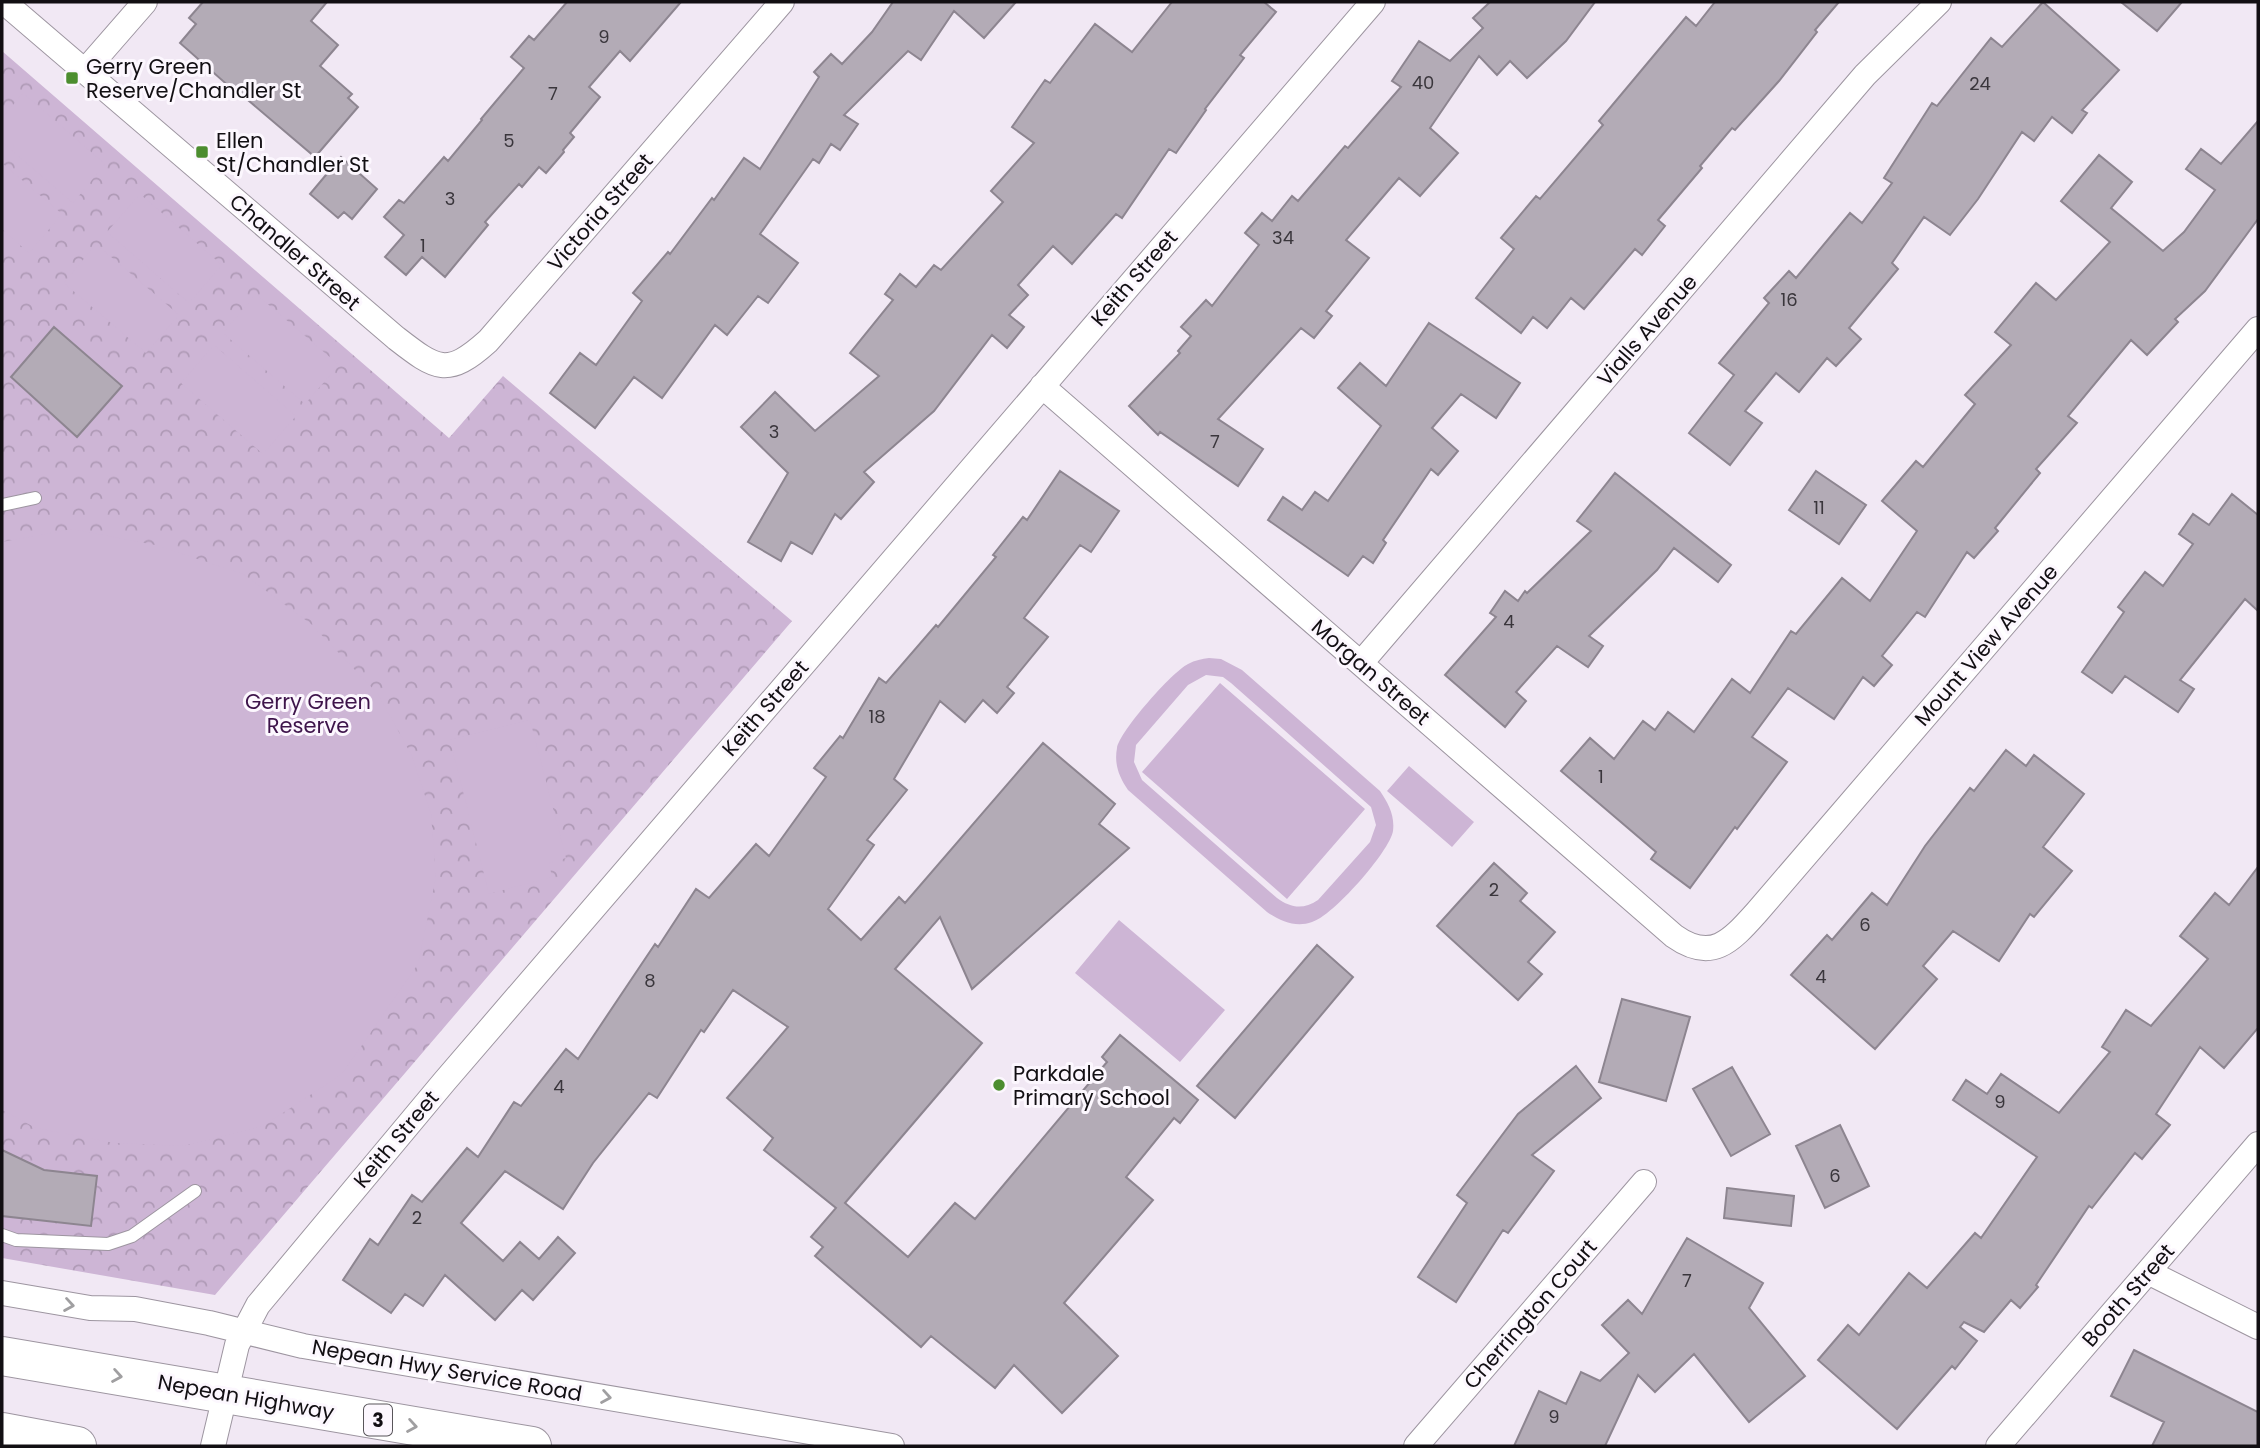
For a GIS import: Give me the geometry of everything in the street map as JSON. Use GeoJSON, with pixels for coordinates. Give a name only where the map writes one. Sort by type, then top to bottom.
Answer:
{"type":"FeatureCollection","features":[{"type":"Feature","properties":{"kind":"highway","name":"Nepean Highway"},"geometry":{"type":"LineString","coordinates":[[2,1356],[532,1446]]}},
{"type":"Feature","properties":{"kind":"highway"},"geometry":{"type":"LineString","coordinates":[[2,1432],[77,1446]]}},
{"type":"Feature","properties":{"kind":"street","name":"Chandler Street"},"geometry":{"type":"LineString","coordinates":[[4,2],[396,338]]}},
{"type":"Feature","properties":{"kind":"street"},"geometry":{"type":"LineString","coordinates":[[85,72],[145,2]]}},
{"type":"Feature","properties":{"kind":"street","name":"Victoria Street"},"geometry":{"type":"LineString","coordinates":[[396,338],[435,364],[449,366],[461,363],[471,356],[488,341],[782,2]]}},
{"type":"Feature","properties":{"kind":"street","name":"Keith Street"},"geometry":{"type":"LineString","coordinates":[[213,1446],[237,1345],[258,1305],[435,1092],[1373,2]]}},
{"type":"Feature","properties":{"kind":"street","name":"Vialls Avenue"},"geometry":{"type":"LineString","coordinates":[[1361,663],[1865,75],[1939,2]]}},
{"type":"Feature","properties":{"kind":"street","name":"Mount View Avenue"},"geometry":{"type":"LineString","coordinates":[[1706,948],[1728,942],[1748,922],[2258,329]]}},
{"type":"Feature","properties":{"kind":"street","name":"Morgan Street"},"geometry":{"type":"LineString","coordinates":[[1042,386],[1674,936],[1687,945],[1706,948]]}},
{"type":"Feature","properties":{"kind":"street","name":"Booth Street"},"geometry":{"type":"LineString","coordinates":[[1998,1446],[2258,1144]]}},
{"type":"Feature","properties":{"kind":"street","name":"Cherrington Court"},"geometry":{"type":"LineString","coordinates":[[1416,1446],[1644,1182]]}},
{"type":"Feature","properties":{"kind":"street"},"geometry":{"type":"LineString","coordinates":[[2148,1272],[2258,1327]]}},
{"type":"Feature","properties":{"kind":"street","name":"Nepean Hwy Service Road"},"geometry":{"type":"LineString","coordinates":[[2,1293],[90,1308],[135,1309],[303,1346],[892,1446]]}},
{"type":"Feature","properties":{"kind":"lane"},"geometry":{"type":"LineString","coordinates":[[2,505],[35,498]]}},
{"type":"Feature","properties":{"kind":"lane"},"geometry":{"type":"LineString","coordinates":[[2,1235],[16,1240],[108,1244],[132,1236],[195,1191]]}},
{"type":"Feature","properties":{"kind":"green space","name":"Gerry Green Reserve"},"geometry":{"type":"Polygon","coordinates":[[[2,51],[449,438],[503,376],[792,621],[215,1295],[2,1258],[2,51]]]}},
{"type":"Feature","properties":{"kind":"green space"},"geometry":{"type":"Polygon","coordinates":[[[23,93],[105,164],[73,203],[2,142],[2,118],[23,93]]]}},
{"type":"Feature","properties":{"kind":"green space"},"geometry":{"type":"Polygon","coordinates":[[[2,163],[62,214],[29,253],[2,229],[2,163]]]}},
{"type":"Feature","properties":{"kind":"green space"},"geometry":{"type":"Polygon","coordinates":[[[140,194],[222,265],[189,303],[107,232],[140,194]]]}},
{"type":"Feature","properties":{"kind":"green space"},"geometry":{"type":"Polygon","coordinates":[[[96,244],[179,315],[146,353],[64,283],[96,244]]]}},
{"type":"Feature","properties":{"kind":"green space"},"geometry":{"type":"Polygon","coordinates":[[[256,294],[339,365],[305,404],[223,333],[256,294]]]}},
{"type":"Feature","properties":{"kind":"green space"},"geometry":{"type":"Polygon","coordinates":[[[214,345],[296,416],[263,454],[181,383],[214,345]]]}},
{"type":"Feature","properties":{"kind":"green space"},"geometry":{"type":"Polygon","coordinates":[[[72,529],[155,545],[243,574],[311,624],[378,694],[412,756],[431,814],[436,877],[418,964],[342,1074],[263,1126],[183,1146],[114,1143],[36,1128],[2,1110],[2,542],[72,529]]]}},
{"type":"Feature","properties":{"kind":"green space"},"geometry":{"type":"Polygon","coordinates":[[[1206,658],[1221,659],[1242,670],[1380,791],[1390,809],[1393,831],[1382,853],[1346,896],[1312,922],[1288,923],[1267,912],[1128,790],[1120,775],[1116,759],[1117,748],[1127,729],[1180,669],[1206,658]],[[1206,675],[1188,685],[1136,745],[1134,762],[1142,780],[1277,898],[1292,906],[1307,905],[1318,900],[1370,842],[1376,825],[1371,807],[1223,677],[1206,675]]]}},
{"type":"Feature","properties":{"kind":"green space"},"geometry":{"type":"Polygon","coordinates":[[[1220,683],[1365,809],[1287,899],[1142,772],[1220,683]]]}},
{"type":"Feature","properties":{"kind":"green space"},"geometry":{"type":"Polygon","coordinates":[[[530,720],[566,858],[549,863],[552,877],[489,894],[450,740],[530,720]]]}},
{"type":"Feature","properties":{"kind":"green space"},"geometry":{"type":"Polygon","coordinates":[[[1409,766],[1474,822],[1452,847],[1387,791],[1409,766]]]}},
{"type":"Feature","properties":{"kind":"green space"},"geometry":{"type":"Polygon","coordinates":[[[1119,920],[1225,1010],[1180,1062],[1075,973],[1119,920]]]}},
{"type":"Feature","properties":{"kind":"building"},"geometry":{"type":"Polygon","coordinates":[[[203,2],[327,2],[311,21],[338,45],[320,66],[352,94],[348,98],[358,107],[315,157],[180,43],[196,24],[189,18],[203,2]]]}},
{"type":"Feature","properties":{"kind":"building"},"geometry":{"type":"Polygon","coordinates":[[[567,2],[681,2],[630,61],[620,51],[589,87],[600,97],[570,133],[574,137],[564,152],[546,173],[539,167],[522,187],[519,184],[485,222],[488,225],[445,277],[422,257],[406,275],[385,257],[404,235],[384,217],[399,200],[404,203],[444,157],[448,161],[524,68],[511,57],[529,36],[534,40],[567,2]]]}},
{"type":"Feature","properties":{"kind":"building"},"geometry":{"type":"Polygon","coordinates":[[[893,2],[1016,2],[984,38],[954,11],[921,60],[908,51],[844,115],[858,124],[840,150],[831,144],[819,163],[813,159],[760,234],[798,263],[768,303],[758,296],[727,335],[715,325],[662,398],[634,377],[595,428],[550,393],[580,353],[596,365],[642,301],[633,293],[668,252],[670,254],[744,158],[760,169],[819,77],[814,72],[831,54],[842,64],[872,32],[893,2]]]}},
{"type":"Feature","properties":{"kind":"building"},"geometry":{"type":"Polygon","coordinates":[[[1172,2],[1264,2],[1276,12],[1240,55],[1244,58],[1176,153],[1169,149],[1122,218],[1116,214],[1072,264],[1053,246],[1018,285],[1028,295],[1009,315],[1024,327],[1007,348],[992,335],[934,411],[864,472],[874,482],[841,519],[835,514],[812,554],[791,542],[781,561],[748,542],[788,473],[741,427],[775,392],[815,431],[879,376],[850,353],[893,300],[885,294],[900,274],[916,287],[934,265],[941,270],[1003,202],[991,191],[1034,143],[1012,127],[1045,80],[1050,83],[1095,24],[1132,52],[1172,2]]]}},
{"type":"Feature","properties":{"kind":"building"},"geometry":{"type":"Polygon","coordinates":[[[1490,2],[1595,2],[1566,41],[1527,78],[1510,61],[1497,75],[1479,56],[1430,128],[1458,153],[1420,196],[1399,178],[1346,240],[1369,258],[1326,311],[1332,316],[1314,338],[1301,328],[1218,419],[1263,449],[1238,486],[1160,432],[1158,435],[1129,406],[1180,353],[1178,351],[1191,336],[1181,327],[1206,300],[1212,306],[1259,245],[1245,233],[1262,213],[1272,221],[1292,196],[1298,201],[1345,146],[1348,148],[1401,87],[1392,81],[1419,41],[1450,61],[1483,28],[1473,18],[1490,2]]]}},
{"type":"Feature","properties":{"kind":"building"},"geometry":{"type":"Polygon","coordinates":[[[1715,2],[1839,2],[1815,30],[1817,32],[1779,81],[1735,130],[1732,128],[1700,166],[1702,168],[1658,220],[1665,226],[1642,255],[1635,249],[1584,309],[1571,298],[1547,328],[1533,317],[1521,333],[1476,298],[1514,249],[1501,238],[1536,196],[1540,199],[1603,125],[1599,121],[1686,17],[1696,26],[1715,2]]]}},
{"type":"Feature","properties":{"kind":"building"},"geometry":{"type":"Polygon","coordinates":[[[2043,2],[2119,70],[2082,110],[2087,113],[2072,133],[2052,117],[2034,141],[2022,132],[1978,199],[1950,235],[1924,217],[1892,263],[1898,269],[1849,328],[1861,339],[1836,366],[1827,358],[1799,392],[1776,373],[1745,411],[1762,423],[1730,465],[1689,433],[1734,375],[1719,363],[1769,303],[1764,298],[1789,271],[1796,278],[1850,213],[1862,223],[1892,183],[1884,178],[1932,103],[1937,106],[1991,38],[2002,47],[2043,2]]]}},
{"type":"Feature","properties":{"kind":"building"},"geometry":{"type":"Polygon","coordinates":[[[2121,2],[2182,2],[2157,31],[2121,2]]]}},
{"type":"Feature","properties":{"kind":"building"},"geometry":{"type":"Polygon","coordinates":[[[2258,121],[2258,219],[2205,291],[2175,319],[2178,322],[2147,355],[2131,340],[2068,416],[2077,423],[2036,469],[2040,473],[1995,528],[1998,531],[1974,558],[1967,552],[1925,617],[1917,612],[1882,656],[1892,665],[1874,686],[1863,677],[1834,719],[1788,688],[1752,737],[1787,762],[1690,888],[1651,859],[1656,852],[1561,771],[1590,738],[1614,759],[1643,721],[1655,730],[1668,712],[1694,732],[1732,679],[1750,693],[1791,631],[1796,634],[1842,578],[1870,601],[1917,531],[1882,501],[1916,461],[1923,467],[1975,404],[1965,395],[2011,345],[1995,332],[2036,283],[2056,300],[2110,242],[2061,201],[2099,155],[2132,182],[2111,208],[2163,251],[2184,232],[2215,190],[2186,169],[2201,149],[2221,164],[2258,121]]]}},
{"type":"Feature","properties":{"kind":"building"},"geometry":{"type":"Polygon","coordinates":[[[341,157],[377,189],[352,219],[344,212],[338,218],[310,194],[341,157]]]}},
{"type":"Feature","properties":{"kind":"building"},"geometry":{"type":"Polygon","coordinates":[[[1429,323],[1520,383],[1496,418],[1461,394],[1432,428],[1458,451],[1438,475],[1431,469],[1383,540],[1386,543],[1373,563],[1363,556],[1348,576],[1268,520],[1283,497],[1302,510],[1315,492],[1328,501],[1381,426],[1338,388],[1360,363],[1386,386],[1429,323]]]}},
{"type":"Feature","properties":{"kind":"building"},"geometry":{"type":"Polygon","coordinates":[[[54,327],[122,386],[77,437],[11,377],[54,327]]]}},
{"type":"Feature","properties":{"kind":"building"},"geometry":{"type":"Polygon","coordinates":[[[1060,471],[1119,511],[1091,552],[1080,545],[1024,618],[1048,637],[1007,687],[1014,693],[997,713],[983,700],[965,722],[940,701],[894,779],[907,790],[867,840],[874,845],[828,909],[861,940],[899,897],[905,903],[1043,743],[1115,804],[1099,824],[1129,848],[972,989],[940,917],[895,969],[982,1043],[845,1203],[908,1257],[955,1203],[975,1219],[1107,1062],[1102,1057],[1120,1035],[1198,1100],[1180,1123],[1174,1118],[1126,1177],[1153,1200],[1064,1303],[1118,1356],[1062,1413],[1014,1365],[995,1388],[931,1336],[921,1347],[815,1256],[823,1247],[811,1237],[836,1208],[764,1150],[773,1138],[727,1098],[788,1027],[733,990],[704,1032],[701,1030],[657,1098],[649,1093],[593,1163],[563,1209],[505,1171],[461,1223],[503,1261],[520,1242],[539,1259],[558,1237],[575,1253],[533,1300],[522,1290],[495,1320],[445,1275],[423,1306],[405,1294],[391,1313],[343,1280],[370,1239],[378,1245],[412,1195],[422,1202],[467,1148],[478,1157],[514,1102],[521,1106],[566,1049],[578,1059],[655,944],[658,947],[696,889],[709,898],[756,844],[769,856],[826,777],[814,768],[840,736],[843,738],[879,678],[886,683],[936,625],[938,627],[996,557],[993,555],[1023,517],[1027,520],[1060,471]]]}},
{"type":"Feature","properties":{"kind":"building"},"geometry":{"type":"Polygon","coordinates":[[[1816,471],[1866,505],[1839,544],[1789,510],[1816,471]]]}},
{"type":"Feature","properties":{"kind":"building"},"geometry":{"type":"Polygon","coordinates":[[[1615,473],[1731,565],[1718,582],[1674,548],[1657,570],[1589,636],[1603,646],[1588,667],[1557,646],[1516,692],[1526,701],[1505,727],[1445,675],[1496,617],[1490,613],[1505,591],[1518,601],[1525,591],[1527,593],[1591,531],[1577,521],[1615,473]]]}},
{"type":"Feature","properties":{"kind":"building"},"geometry":{"type":"Polygon","coordinates":[[[2232,494],[2258,515],[2258,611],[2245,599],[2180,680],[2194,689],[2178,712],[2125,676],[2112,693],[2082,672],[2124,612],[2118,607],[2145,572],[2163,586],[2193,544],[2179,534],[2193,514],[2209,525],[2232,494]]]}},
{"type":"Feature","properties":{"kind":"building"},"geometry":{"type":"Polygon","coordinates":[[[2006,750],[2026,766],[2034,755],[2084,794],[2043,847],[2072,871],[2034,917],[2030,914],[1999,961],[1953,931],[1923,966],[1937,979],[1875,1049],[1791,975],[1827,935],[1832,940],[1872,893],[1887,905],[1925,846],[1970,788],[1974,791],[2006,750]]]}},
{"type":"Feature","properties":{"kind":"building"},"geometry":{"type":"Polygon","coordinates":[[[1494,863],[1527,893],[1520,901],[1555,932],[1528,962],[1542,974],[1518,1000],[1437,926],[1494,863]]]}},
{"type":"Feature","properties":{"kind":"building"},"geometry":{"type":"Polygon","coordinates":[[[2258,867],[2258,1028],[2224,1068],[2200,1047],[2156,1114],[2170,1125],[2142,1159],[2135,1153],[2092,1208],[2089,1206],[2036,1285],[2038,1287],[2020,1308],[2011,1300],[1984,1332],[1964,1322],[1960,1327],[1977,1341],[1955,1369],[1952,1366],[1897,1429],[1818,1360],[1848,1325],[1859,1335],[1909,1273],[1927,1288],[1975,1233],[1981,1238],[2037,1157],[1953,1100],[1966,1080],[1987,1094],[2001,1074],[2059,1113],[2110,1052],[2102,1047],[2126,1010],[2151,1026],[2208,959],[2180,936],[2215,893],[2229,905],[2258,867]]]}},
{"type":"Feature","properties":{"kind":"building"},"geometry":{"type":"Polygon","coordinates":[[[1317,945],[1353,977],[1235,1118],[1197,1086],[1317,945]]]}},
{"type":"Feature","properties":{"kind":"building"},"geometry":{"type":"Polygon","coordinates":[[[1622,999],[1690,1017],[1666,1101],[1599,1082],[1622,999]]]}},
{"type":"Feature","properties":{"kind":"building"},"geometry":{"type":"Polygon","coordinates":[[[1576,1066],[1601,1098],[1532,1155],[1554,1171],[1508,1233],[1503,1230],[1456,1302],[1418,1277],[1467,1203],[1457,1195],[1518,1114],[1576,1066]]]}},
{"type":"Feature","properties":{"kind":"building"},"geometry":{"type":"Polygon","coordinates":[[[1732,1067],[1770,1134],[1731,1156],[1693,1089],[1732,1067]]]}},
{"type":"Feature","properties":{"kind":"building"},"geometry":{"type":"Polygon","coordinates":[[[1840,1125],[1869,1186],[1825,1208],[1796,1146],[1840,1125]]]}},
{"type":"Feature","properties":{"kind":"building"},"geometry":{"type":"Polygon","coordinates":[[[2,1150],[44,1170],[97,1176],[91,1226],[2,1216],[2,1150]]]}},
{"type":"Feature","properties":{"kind":"building"},"geometry":{"type":"Polygon","coordinates":[[[1727,1188],[1794,1196],[1791,1226],[1724,1218],[1727,1188]]]}},
{"type":"Feature","properties":{"kind":"building"},"geometry":{"type":"Polygon","coordinates":[[[1687,1238],[1763,1283],[1749,1308],[1805,1376],[1749,1422],[1694,1354],[1655,1392],[1638,1375],[1605,1446],[1514,1446],[1539,1391],[1566,1404],[1581,1372],[1600,1381],[1629,1353],[1602,1325],[1628,1300],[1642,1314],[1687,1238]]]}},
{"type":"Feature","properties":{"kind":"building"},"geometry":{"type":"Polygon","coordinates":[[[2134,1350],[2258,1412],[2258,1446],[2152,1446],[2164,1422],[2111,1396],[2134,1350]]]}},
{"type":"Feature","properties":{"kind":"place","name":"Gerry Green Reserve/Chandler St"},"geometry":{"type":"Point","coordinates":[72,78]}},
{"type":"Feature","properties":{"kind":"place","name":"Ellen St/Chandler St"},"geometry":{"type":"Point","coordinates":[202,152]}},
{"type":"Feature","properties":{"kind":"place","name":"Parkdale Primary School"},"geometry":{"type":"Point","coordinates":[999,1085]}}]}
